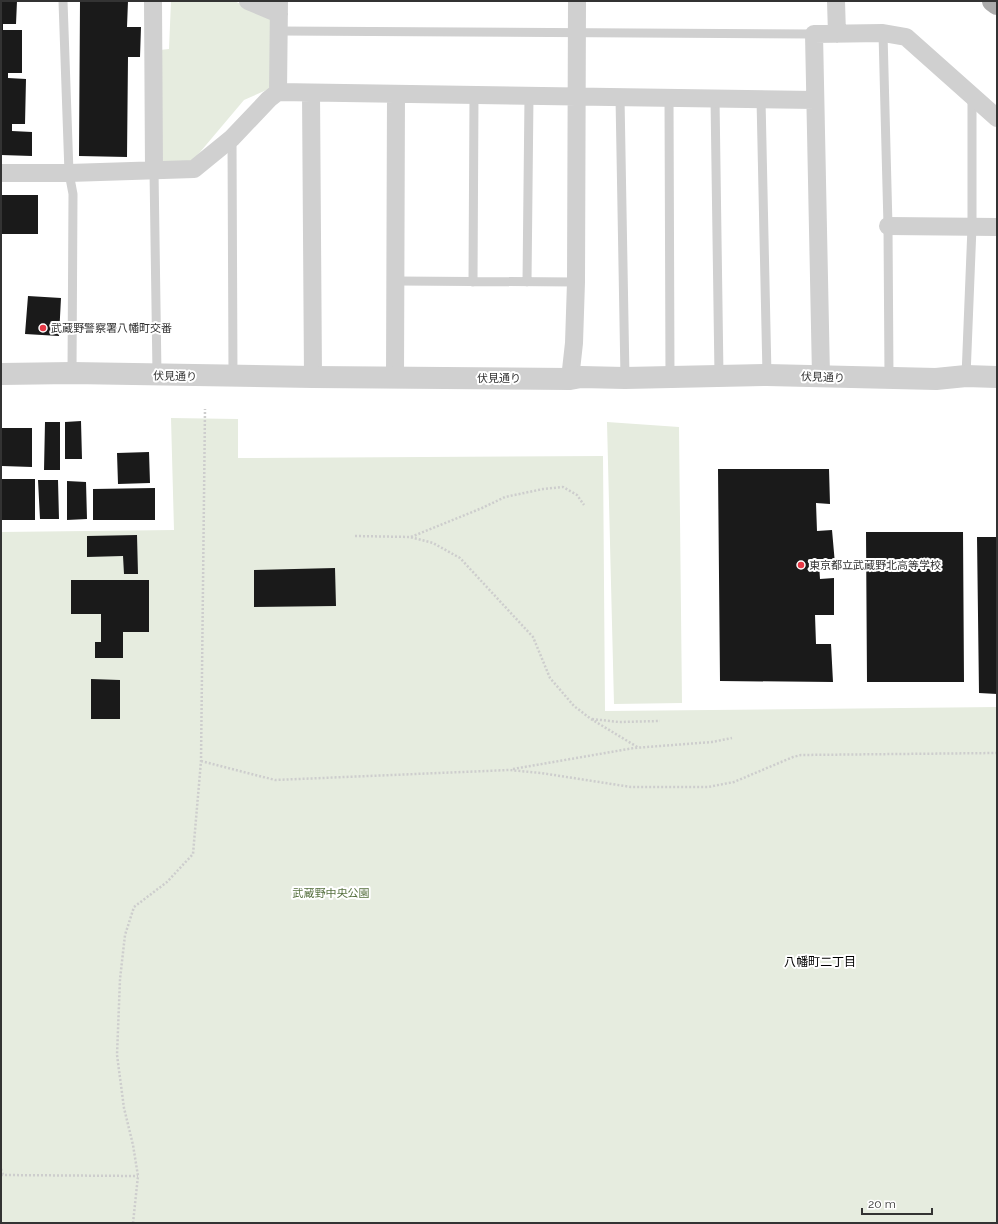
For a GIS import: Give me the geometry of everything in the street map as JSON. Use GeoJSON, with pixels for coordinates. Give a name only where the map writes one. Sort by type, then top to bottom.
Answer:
{"type":"FeatureCollection","features":[{"type":"Feature","properties":{"kind":"main road"},"geometry":{"type":"LineString","coordinates":[[993,1],[997,4]]}},
{"type":"Feature","properties":{"kind":"street"},"geometry":{"type":"LineString","coordinates":[[152,1],[154,170]]}},
{"type":"Feature","properties":{"kind":"street"},"geometry":{"type":"LineString","coordinates":[[248,1],[279,15],[278,92]]}},
{"type":"Feature","properties":{"kind":"street"},"geometry":{"type":"LineString","coordinates":[[570,379],[574,343],[576,282],[577,1]]}},
{"type":"Feature","properties":{"kind":"street"},"geometry":{"type":"LineString","coordinates":[[836,1],[837,34]]}},
{"type":"Feature","properties":{"kind":"street"},"geometry":{"type":"LineString","coordinates":[[821,376],[814,34],[883,33],[906,37],[997,118]]}},
{"type":"Feature","properties":{"kind":"street"},"geometry":{"type":"LineString","coordinates":[[1,174],[194,169],[232,138],[269,99],[278,92],[815,100]]}},
{"type":"Feature","properties":{"kind":"street"},"geometry":{"type":"LineString","coordinates":[[311,93],[313,377]]}},
{"type":"Feature","properties":{"kind":"street"},"geometry":{"type":"LineString","coordinates":[[396,94],[396,378]]}},
{"type":"Feature","properties":{"kind":"street"},"geometry":{"type":"LineString","coordinates":[[888,226],[997,227]]}},
{"type":"Feature","properties":{"kind":"street","name":"伏見通り"},"geometry":{"type":"LineString","coordinates":[[1,374],[72,373],[157,376],[570,379],[581,377],[670,378],[767,375],[936,379],[966,376],[997,377]]}},
{"type":"Feature","properties":{"kind":"lane"},"geometry":{"type":"LineString","coordinates":[[63,1],[69,173],[73,194],[72,373]]}},
{"type":"Feature","properties":{"kind":"lane"},"geometry":{"type":"LineString","coordinates":[[279,15],[577,33],[814,34]]}},
{"type":"Feature","properties":{"kind":"lane"},"geometry":{"type":"LineString","coordinates":[[883,33],[888,226],[889,378]]}},
{"type":"Feature","properties":{"kind":"lane"},"geometry":{"type":"LineString","coordinates":[[473,282],[474,95]]}},
{"type":"Feature","properties":{"kind":"lane"},"geometry":{"type":"LineString","coordinates":[[527,282],[529,96]]}},
{"type":"Feature","properties":{"kind":"lane"},"geometry":{"type":"LineString","coordinates":[[620,97],[625,378]]}},
{"type":"Feature","properties":{"kind":"lane"},"geometry":{"type":"LineString","coordinates":[[966,376],[972,227],[972,97]]}},
{"type":"Feature","properties":{"kind":"lane"},"geometry":{"type":"LineString","coordinates":[[669,98],[670,378]]}},
{"type":"Feature","properties":{"kind":"lane"},"geometry":{"type":"LineString","coordinates":[[715,98],[719,376]]}},
{"type":"Feature","properties":{"kind":"lane"},"geometry":{"type":"LineString","coordinates":[[761,99],[767,375]]}},
{"type":"Feature","properties":{"kind":"lane"},"geometry":{"type":"LineString","coordinates":[[232,138],[233,376]]}},
{"type":"Feature","properties":{"kind":"lane"},"geometry":{"type":"LineString","coordinates":[[154,170],[157,376]]}},
{"type":"Feature","properties":{"kind":"lane"},"geometry":{"type":"LineString","coordinates":[[397,281],[576,282]]}},
{"type":"Feature","properties":{"kind":"path"},"geometry":{"type":"LineString","coordinates":[[133,1223],[138,1176],[133,1145],[124,1108],[117,1055],[120,979],[125,935],[134,907],[167,882],[193,854],[201,761],[205,409]]}},
{"type":"Feature","properties":{"kind":"path"},"geometry":{"type":"LineString","coordinates":[[410,537],[482,508],[505,497],[544,489],[563,487],[577,495],[584,505]]}},
{"type":"Feature","properties":{"kind":"path"},"geometry":{"type":"LineString","coordinates":[[355,536],[410,537],[433,543],[460,558],[533,637],[550,678],[574,706],[591,719],[638,748]]}},
{"type":"Feature","properties":{"kind":"path"},"geometry":{"type":"LineString","coordinates":[[591,719],[619,722],[660,721]]}},
{"type":"Feature","properties":{"kind":"path"},"geometry":{"type":"LineString","coordinates":[[201,761],[275,780],[509,770],[638,748],[712,742],[732,738]]}},
{"type":"Feature","properties":{"kind":"path"},"geometry":{"type":"LineString","coordinates":[[509,770],[541,773],[631,787],[708,787],[734,782],[801,755],[997,753]]}},
{"type":"Feature","properties":{"kind":"path"},"geometry":{"type":"LineString","coordinates":[[1,1169],[2,1176],[138,1176]]}},
{"type":"Feature","properties":{"kind":"green space"},"geometry":{"type":"Polygon","coordinates":[[[171,1],[234,1],[272,17],[271,88],[244,100],[190,164],[159,165],[160,50],[169,49],[171,1]]]}},
{"type":"Feature","properties":{"kind":"green space","name":"武蔵野中央公園"},"geometry":{"type":"Polygon","coordinates":[[[171,418],[238,419],[238,458],[603,456],[605,711],[997,707],[997,1223],[1,1223],[1,532],[174,530],[171,418]]]}},
{"type":"Feature","properties":{"kind":"green space"},"geometry":{"type":"Polygon","coordinates":[[[607,422],[679,427],[682,703],[614,704],[607,422]]]}},
{"type":"Feature","properties":{"kind":"building"},"geometry":{"type":"Polygon","coordinates":[[[1,1],[17,1],[16,24],[3,24],[3,30],[22,30],[22,73],[8,73],[8,78],[26,79],[25,124],[12,124],[12,131],[32,132],[32,156],[1,155],[1,1]]]}},
{"type":"Feature","properties":{"kind":"building"},"geometry":{"type":"Polygon","coordinates":[[[80,1],[128,1],[127,27],[141,27],[140,57],[128,57],[127,157],[79,156],[80,1]]]}},
{"type":"Feature","properties":{"kind":"building"},"geometry":{"type":"Polygon","coordinates":[[[1,195],[38,195],[38,234],[1,234],[1,195]]]}},
{"type":"Feature","properties":{"kind":"building"},"geometry":{"type":"Polygon","coordinates":[[[28,296],[61,298],[59,336],[25,334],[28,296]]]}},
{"type":"Feature","properties":{"kind":"building"},"geometry":{"type":"Polygon","coordinates":[[[81,421],[82,459],[65,459],[65,422],[81,421]]]}},
{"type":"Feature","properties":{"kind":"building"},"geometry":{"type":"Polygon","coordinates":[[[45,422],[60,422],[60,470],[44,470],[45,422]]]}},
{"type":"Feature","properties":{"kind":"building"},"geometry":{"type":"Polygon","coordinates":[[[2,428],[32,428],[32,467],[2,466],[2,428]]]}},
{"type":"Feature","properties":{"kind":"building"},"geometry":{"type":"Polygon","coordinates":[[[149,452],[150,483],[118,484],[117,453],[149,452]]]}},
{"type":"Feature","properties":{"kind":"building"},"geometry":{"type":"Polygon","coordinates":[[[718,469],[829,469],[830,504],[816,503],[817,531],[832,530],[835,564],[819,564],[820,579],[834,578],[834,615],[815,615],[816,644],[831,644],[833,682],[720,681],[718,469]]]}},
{"type":"Feature","properties":{"kind":"building"},"geometry":{"type":"Polygon","coordinates":[[[1,479],[35,479],[35,520],[1,520],[1,479]]]}},
{"type":"Feature","properties":{"kind":"building"},"geometry":{"type":"Polygon","coordinates":[[[38,480],[58,480],[59,519],[40,519],[38,480]]]}},
{"type":"Feature","properties":{"kind":"building"},"geometry":{"type":"Polygon","coordinates":[[[67,481],[86,482],[87,519],[67,520],[67,481]]]}},
{"type":"Feature","properties":{"kind":"building"},"geometry":{"type":"Polygon","coordinates":[[[155,488],[155,520],[93,520],[93,489],[155,488]]]}},
{"type":"Feature","properties":{"kind":"building"},"geometry":{"type":"Polygon","coordinates":[[[866,532],[963,532],[964,682],[867,682],[866,532]]]}},
{"type":"Feature","properties":{"kind":"building"},"geometry":{"type":"Polygon","coordinates":[[[137,535],[138,574],[124,574],[123,556],[87,557],[87,536],[137,535]]]}},
{"type":"Feature","properties":{"kind":"building"},"geometry":{"type":"Polygon","coordinates":[[[977,537],[997,537],[997,694],[979,693],[977,537]]]}},
{"type":"Feature","properties":{"kind":"building"},"geometry":{"type":"Polygon","coordinates":[[[335,568],[336,606],[254,607],[254,570],[335,568]]]}},
{"type":"Feature","properties":{"kind":"building"},"geometry":{"type":"Polygon","coordinates":[[[71,580],[149,580],[149,632],[123,632],[123,658],[95,658],[95,642],[101,642],[101,614],[71,614],[71,580]]]}},
{"type":"Feature","properties":{"kind":"building"},"geometry":{"type":"Polygon","coordinates":[[[91,679],[120,680],[120,719],[91,719],[91,679]]]}},
{"type":"Feature","properties":{"kind":"place","name":"武蔵野警察署八幡町交番"},"geometry":{"type":"Point","coordinates":[43,328]}},
{"type":"Feature","properties":{"kind":"place","name":"東京都立武蔵野北高等学校"},"geometry":{"type":"Point","coordinates":[801,565]}},
{"type":"Feature","properties":{"kind":"district","name":"八幡町二丁目"},"geometry":{"type":"Point","coordinates":[820,962]}}]}
